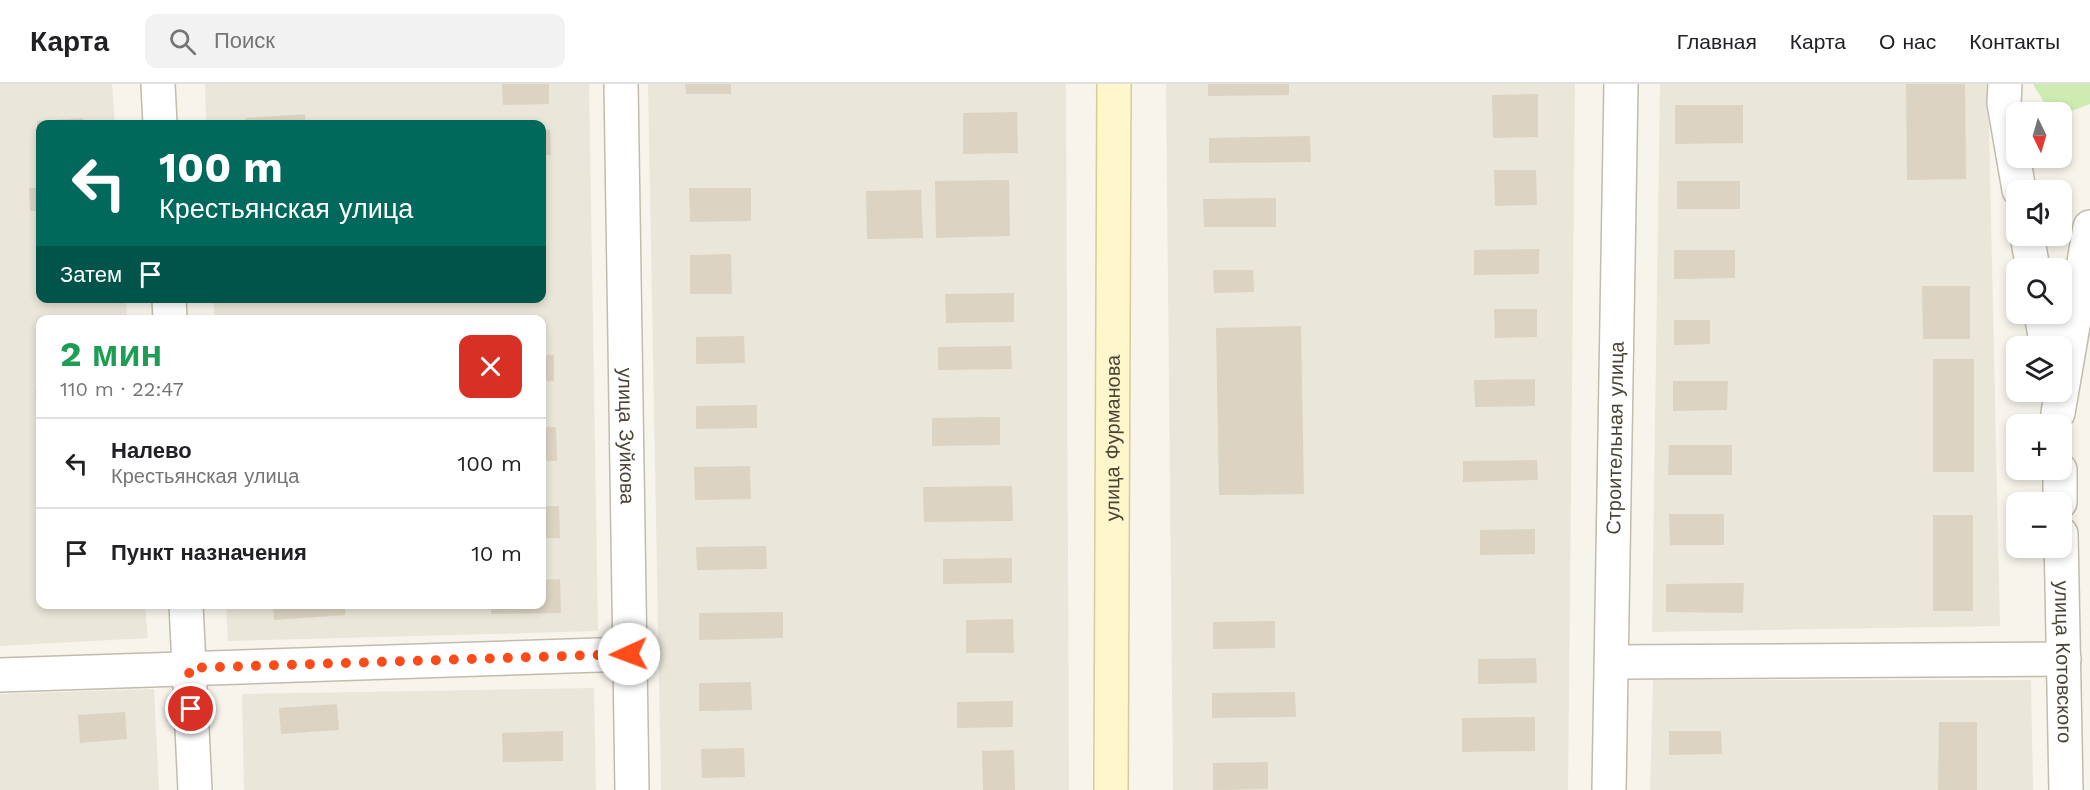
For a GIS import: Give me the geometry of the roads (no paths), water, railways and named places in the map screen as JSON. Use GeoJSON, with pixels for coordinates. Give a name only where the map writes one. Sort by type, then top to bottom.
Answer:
{"type":"FeatureCollection","features":[{"type":"Feature","properties":{"kind":"main road","name":"улица Фурманова"},"geometry":{"type":"LineString","coordinates":[[1112,790],[1114,84]]}},
{"type":"Feature","properties":{"kind":"street"},"geometry":{"type":"LineString","coordinates":[[158,84],[160,120]]}},
{"type":"Feature","properties":{"kind":"street","name":"улица Зуйкова"},"geometry":{"type":"LineString","coordinates":[[621,84],[632,790]]}},
{"type":"Feature","properties":{"kind":"street","name":"Строительная улица"},"geometry":{"type":"LineString","coordinates":[[1610,790],[1622,84]]}},
{"type":"Feature","properties":{"kind":"street"},"geometry":{"type":"LineString","coordinates":[[2005,84],[2004,103],[2017,180]]}},
{"type":"Feature","properties":{"kind":"street"},"geometry":{"type":"LineString","coordinates":[[2057,410],[2090,227]]}},
{"type":"Feature","properties":{"kind":"street","name":"улица Котовского"},"geometry":{"type":"LineString","coordinates":[[2062,558],[2066,790]]}},
{"type":"Feature","properties":{"kind":"street"},"geometry":{"type":"LineString","coordinates":[[186,609],[195,790]]}},
{"type":"Feature","properties":{"kind":"street"},"geometry":{"type":"LineString","coordinates":[[0,675],[629,654]]}},
{"type":"Feature","properties":{"kind":"street"},"geometry":{"type":"LineString","coordinates":[[1612,662],[2064,658]]}}]}
